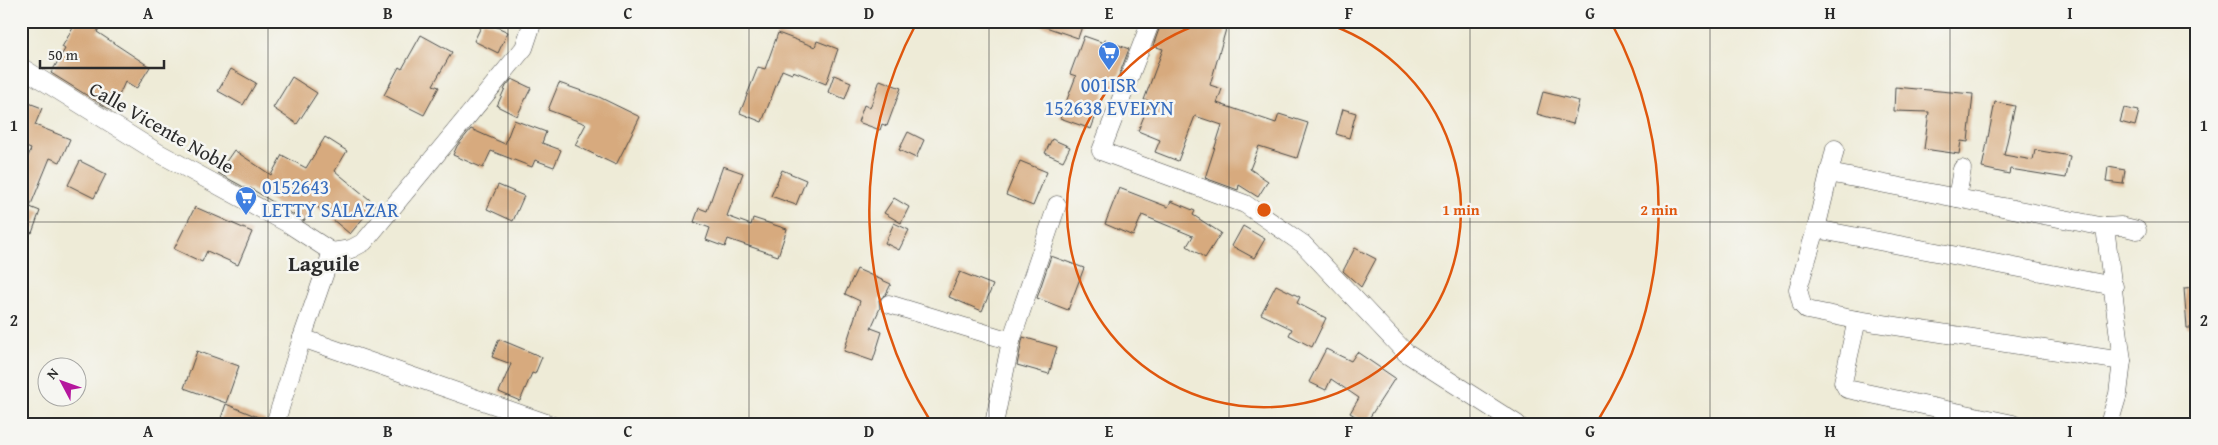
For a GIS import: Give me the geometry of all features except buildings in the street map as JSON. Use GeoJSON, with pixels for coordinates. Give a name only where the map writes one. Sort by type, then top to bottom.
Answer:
{"type":"FeatureCollection","features":[{"type":"Feature","properties":{"kind":"street"},"geometry":{"type":"LineString","coordinates":[[275,424],[332,252],[351,249],[364,242],[524,48],[533,21]]}},
{"type":"Feature","properties":{"kind":"street"},"geometry":{"type":"LineString","coordinates":[[1151,21],[1101,151],[1245,204],[1303,244],[1406,353],[1517,424]]}},
{"type":"Feature","properties":{"kind":"street","name":"Calle Vicente Noble"},"geometry":{"type":"LineString","coordinates":[[21,68],[157,152],[289,224],[332,252]]}},
{"type":"Feature","properties":{"kind":"street"},"geometry":{"type":"LineString","coordinates":[[1835,149],[1816,229],[1798,289],[1802,305],[1815,313],[2122,361]]}},
{"type":"Feature","properties":{"kind":"street"},"geometry":{"type":"LineString","coordinates":[[1957,198],[1962,169]]}},
{"type":"Feature","properties":{"kind":"street"},"geometry":{"type":"LineString","coordinates":[[1828,173],[2105,227],[2121,226],[2137,230]]}},
{"type":"Feature","properties":{"kind":"street"},"geometry":{"type":"LineString","coordinates":[[994,424],[1011,341],[1057,204]]}},
{"type":"Feature","properties":{"kind":"street"},"geometry":{"type":"LineString","coordinates":[[2105,227],[2114,286],[2122,361],[2118,394],[2109,424]]}},
{"type":"Feature","properties":{"kind":"street"},"geometry":{"type":"LineString","coordinates":[[1816,229],[2114,286]]}},
{"type":"Feature","properties":{"kind":"street"},"geometry":{"type":"LineString","coordinates":[[889,304],[1011,341]]}},
{"type":"Feature","properties":{"kind":"street"},"geometry":{"type":"LineString","coordinates":[[1857,320],[1843,382],[1847,389],[2013,424]]}},
{"type":"Feature","properties":{"kind":"street"},"geometry":{"type":"LineString","coordinates":[[302,338],[549,424]]}},
{"type":"Feature","properties":{"kind":"place","name":"001ISR 152638 EVELYN"},"geometry":{"type":"Point","coordinates":[1109,71]}},
{"type":"Feature","properties":{"kind":"place","name":"0152643 LETTY SALAZAR"},"geometry":{"type":"Point","coordinates":[246,216]}},
{"type":"Feature","properties":{"kind":"district","name":"Laguile"},"geometry":{"type":"Point","coordinates":[324,263]}}]}
